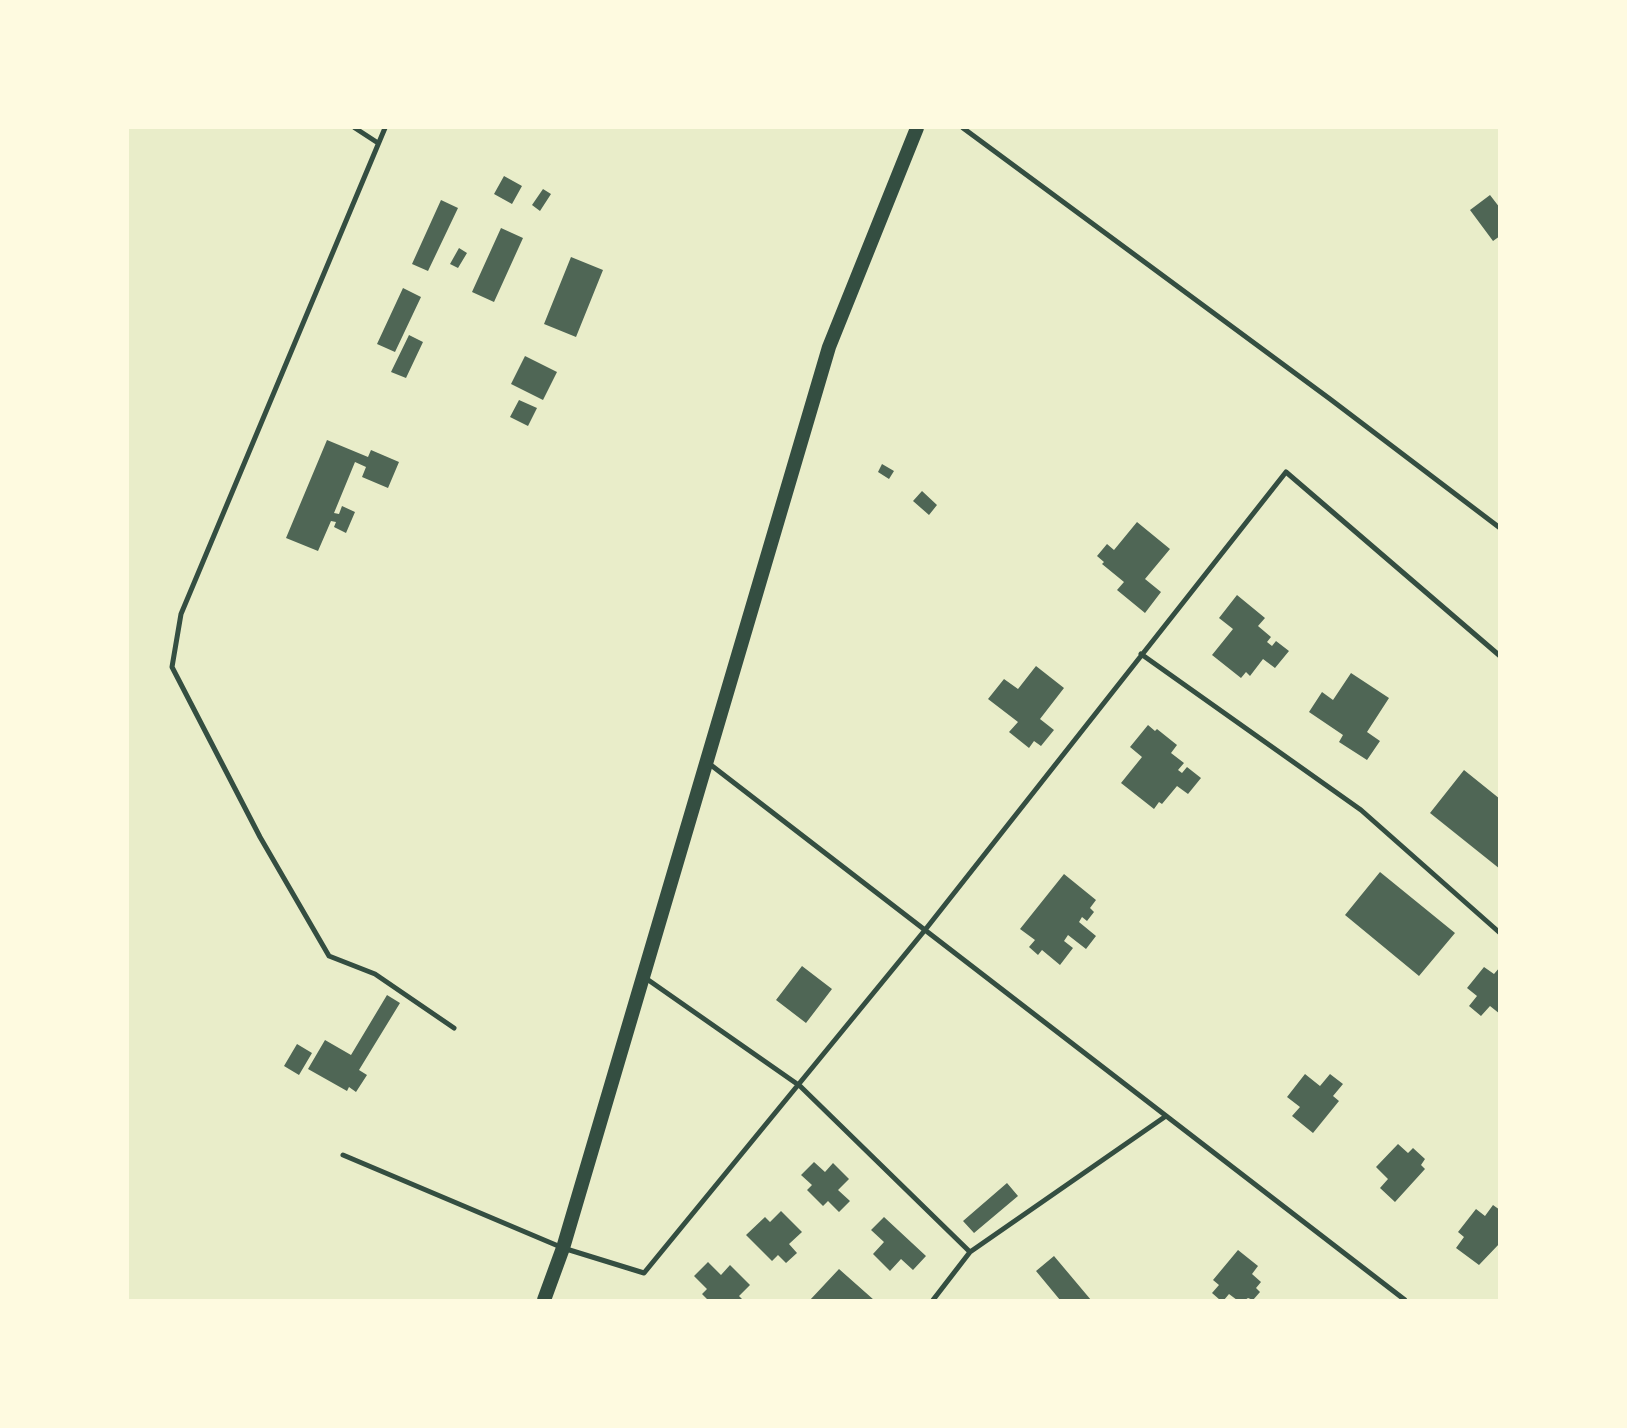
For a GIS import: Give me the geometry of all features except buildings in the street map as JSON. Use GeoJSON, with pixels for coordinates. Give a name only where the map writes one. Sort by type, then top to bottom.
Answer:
{"type":"FeatureCollection","features":[{"type":"Feature","properties":{"kind":"highway"},"geometry":{"type":"LineString","coordinates":[[544,1300],[563,1248],[644,977],[705,761],[829,347],[917,128]]}},
{"type":"Feature","properties":{"kind":"street"},"geometry":{"type":"LineString","coordinates":[[355,128],[378,143]]}},
{"type":"Feature","properties":{"kind":"street"},"geometry":{"type":"LineString","coordinates":[[385,128],[181,614],[172,667],[260,836],[329,956],[375,974],[454,1028]]}},
{"type":"Feature","properties":{"kind":"street"},"geometry":{"type":"LineString","coordinates":[[962,128],[1330,399],[1500,528]]}},
{"type":"Feature","properties":{"kind":"street"},"geometry":{"type":"LineString","coordinates":[[344,1155],[563,1248],[644,1273],[800,1086],[1286,472],[1500,656]]}},
{"type":"Feature","properties":{"kind":"street"},"geometry":{"type":"LineString","coordinates":[[1141,654],[1361,810],[1500,933]]}},
{"type":"Feature","properties":{"kind":"street"},"geometry":{"type":"LineString","coordinates":[[705,761],[1405,1300]]}},
{"type":"Feature","properties":{"kind":"street"},"geometry":{"type":"LineString","coordinates":[[644,977],[800,1086],[970,1252]]}},
{"type":"Feature","properties":{"kind":"street"},"geometry":{"type":"LineString","coordinates":[[933,1300],[970,1252],[1166,1116]]}}]}
